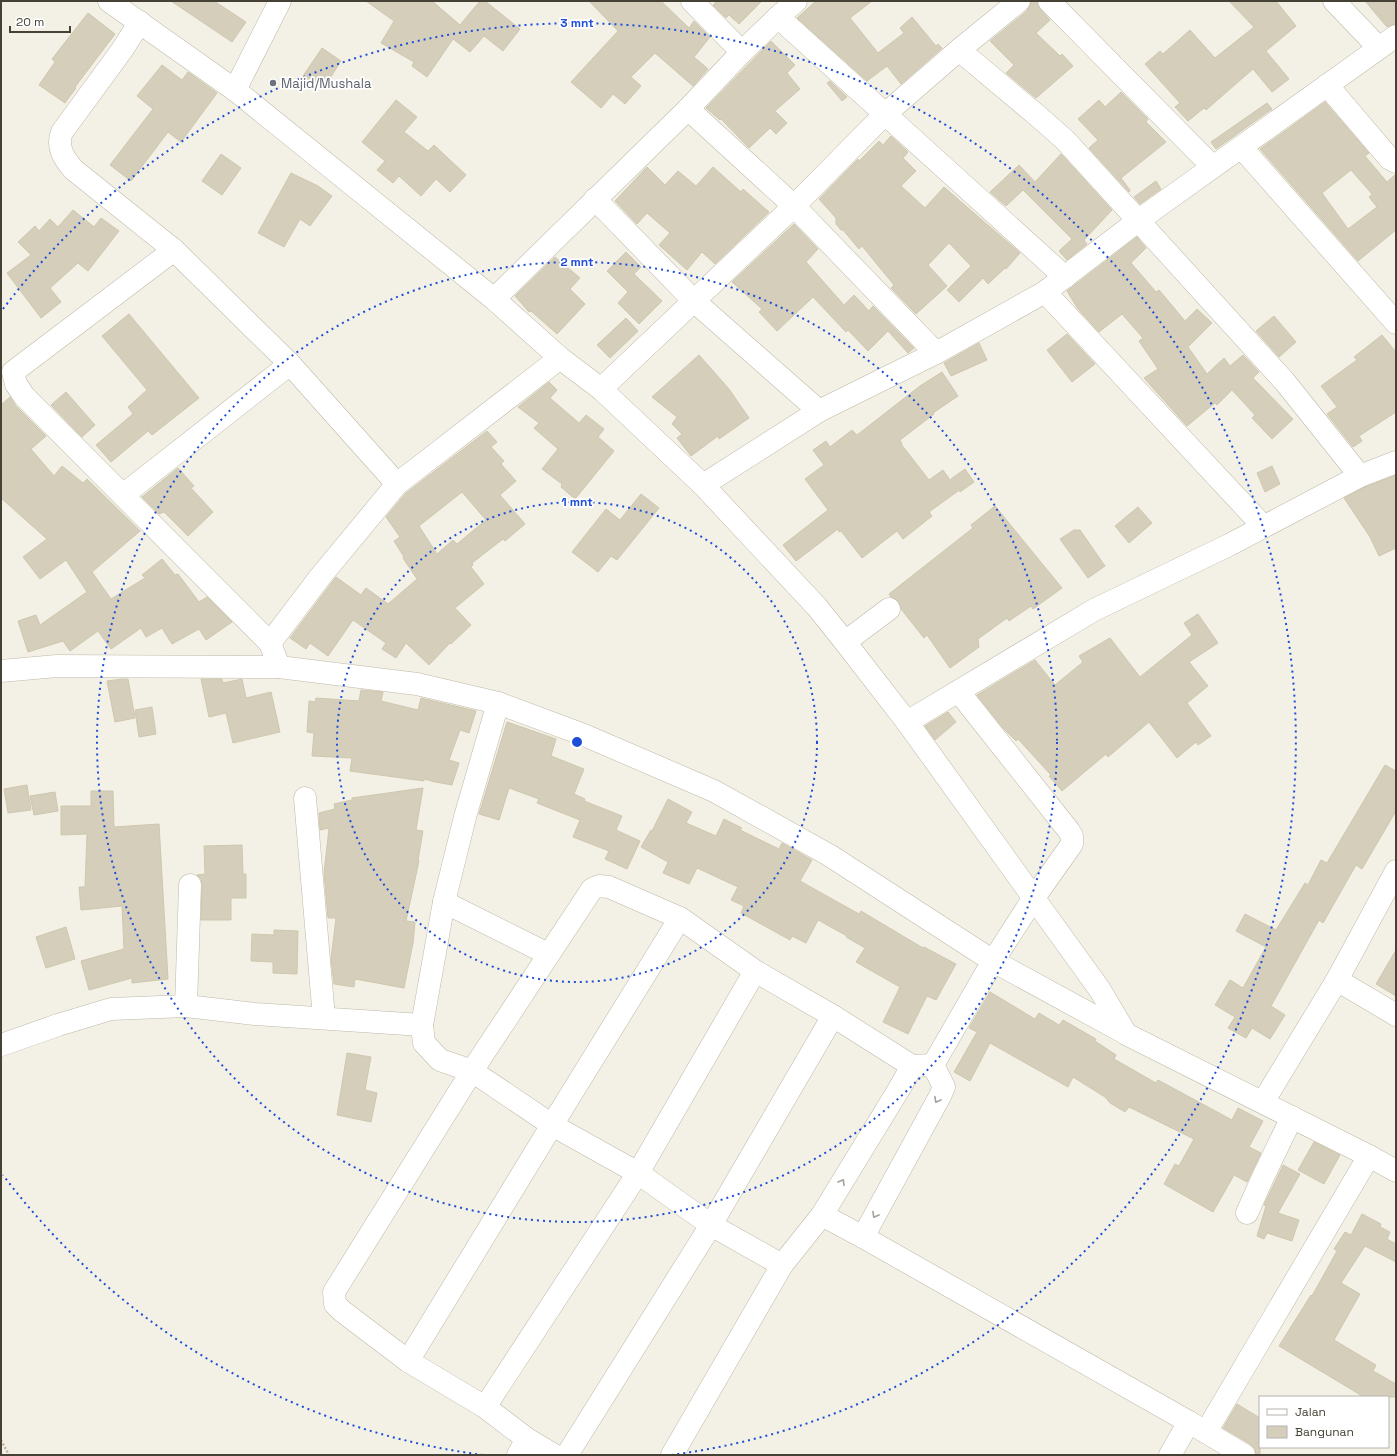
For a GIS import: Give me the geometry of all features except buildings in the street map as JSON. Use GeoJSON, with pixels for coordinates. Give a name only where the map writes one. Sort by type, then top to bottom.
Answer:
{"type":"FeatureCollection","features":[{"type":"Feature","properties":{"kind":"street"},"geometry":{"type":"LineString","coordinates":[[109,1],[235,90],[494,299],[560,358],[601,389],[703,485],[817,607],[907,722],[1100,990],[1126,1034]]}},
{"type":"Feature","properties":{"kind":"street"},"geometry":{"type":"LineString","coordinates":[[235,90],[280,1]]}},
{"type":"Feature","properties":{"kind":"street"},"geometry":{"type":"LineString","coordinates":[[692,1],[742,52]]}},
{"type":"Feature","properties":{"kind":"street"},"geometry":{"type":"LineString","coordinates":[[494,299],[688,109],[742,52],[796,1]]}},
{"type":"Feature","properties":{"kind":"street"},"geometry":{"type":"LineString","coordinates":[[601,389],[794,206],[884,115],[959,50],[1019,1]]}},
{"type":"Feature","properties":{"kind":"street"},"geometry":{"type":"LineString","coordinates":[[1049,1],[1214,167]]}},
{"type":"Feature","properties":{"kind":"street"},"geometry":{"type":"LineString","coordinates":[[703,485],[818,411],[936,353],[1045,292],[1139,220],[1388,42],[1334,1]]}},
{"type":"Feature","properties":{"kind":"street"},"geometry":{"type":"LineString","coordinates":[[778,17],[884,115],[1065,277]]}},
{"type":"Feature","properties":{"kind":"street"},"geometry":{"type":"LineString","coordinates":[[140,22],[122,50],[62,132],[60,137],[60,148],[67,163],[174,250],[290,364],[397,484]]}},
{"type":"Feature","properties":{"kind":"street"},"geometry":{"type":"LineString","coordinates":[[959,50],[1065,140],[1286,382],[1360,476]]}},
{"type":"Feature","properties":{"kind":"street"},"geometry":{"type":"LineString","coordinates":[[1327,85],[1390,159],[1396,162]]}},
{"type":"Feature","properties":{"kind":"street"},"geometry":{"type":"LineString","coordinates":[[688,109],[794,206],[936,353]]}},
{"type":"Feature","properties":{"kind":"street"},"geometry":{"type":"LineString","coordinates":[[1241,147],[1396,323]]}},
{"type":"Feature","properties":{"kind":"street"},"geometry":{"type":"LineString","coordinates":[[595,199],[694,301],[818,411]]}},
{"type":"Feature","properties":{"kind":"street"},"geometry":{"type":"LineString","coordinates":[[174,250],[7,378],[16,384],[24,396],[270,643],[279,667]]}},
{"type":"Feature","properties":{"kind":"street"},"geometry":{"type":"LineString","coordinates":[[1045,292],[1263,526]]}},
{"type":"Feature","properties":{"kind":"street"},"geometry":{"type":"LineString","coordinates":[[270,643],[320,577],[397,484],[560,358]]}},
{"type":"Feature","properties":{"kind":"street"},"geometry":{"type":"LineString","coordinates":[[123,494],[290,364]]}},
{"type":"Feature","properties":{"kind":"street"},"geometry":{"type":"LineString","coordinates":[[907,722],[1094,610],[1229,545],[1360,476],[1396,462]]}},
{"type":"Feature","properties":{"kind":"street"},"geometry":{"type":"LineString","coordinates":[[845,642],[890,609]]}},
{"type":"Feature","properties":{"kind":"street"},"geometry":{"type":"LineString","coordinates":[[1,671],[57,666],[279,667],[417,684],[498,703],[584,735],[714,791],[829,855],[993,961],[1126,1034],[1263,1102],[1396,1171]]}},
{"type":"Feature","properties":{"kind":"street"},"geometry":{"type":"LineString","coordinates":[[933,1065],[993,961],[1033,899],[1072,844],[1072,836],[959,692]]}},
{"type":"Feature","properties":{"kind":"street"},"geometry":{"type":"LineString","coordinates":[[498,703],[465,817],[444,902],[422,1025],[424,1043],[440,1060],[472,1071],[552,1125],[638,1174],[712,1225],[782,1265]]}},
{"type":"Feature","properties":{"kind":"street"},"geometry":{"type":"LineString","coordinates":[[305,798],[324,1018]]}},
{"type":"Feature","properties":{"kind":"street"},"geometry":{"type":"LineString","coordinates":[[1263,1102],[1337,980],[1396,871]]}},
{"type":"Feature","properties":{"kind":"street"},"geometry":{"type":"LineString","coordinates":[[186,1006],[190,885]]}},
{"type":"Feature","properties":{"kind":"street"},"geometry":{"type":"LineString","coordinates":[[554,1455],[523,1447],[486,1407],[408,1361],[342,1311],[335,1304],[334,1292],[472,1071],[592,889],[599,886],[609,887],[680,918],[755,971],[833,1016],[912,1066],[933,1065]]}},
{"type":"Feature","properties":{"kind":"street"},"geometry":{"type":"LineString","coordinates":[[444,902],[548,954]]}},
{"type":"Feature","properties":{"kind":"street"},"geometry":{"type":"LineString","coordinates":[[408,1361],[680,918]]}},
{"type":"Feature","properties":{"kind":"street"},"geometry":{"type":"LineString","coordinates":[[486,1407],[638,1174],[755,971]]}},
{"type":"Feature","properties":{"kind":"street"},"geometry":{"type":"LineString","coordinates":[[1337,980],[1396,1015]]}},
{"type":"Feature","properties":{"kind":"street"},"geometry":{"type":"LineString","coordinates":[[1,1045],[58,1024],[110,1009],[186,1006],[254,1014],[422,1025]]}},
{"type":"Feature","properties":{"kind":"street"},"geometry":{"type":"LineString","coordinates":[[567,1455],[712,1225],[833,1016]]}},
{"type":"Feature","properties":{"kind":"street"},"geometry":{"type":"LineString","coordinates":[[863,1237],[944,1087],[933,1065]]}},
{"type":"Feature","properties":{"kind":"street"},"geometry":{"type":"LineString","coordinates":[[672,1455],[782,1265],[822,1215],[912,1066]]}},
{"type":"Feature","properties":{"kind":"street"},"geometry":{"type":"LineString","coordinates":[[1247,1213],[1292,1117]]}},
{"type":"Feature","properties":{"kind":"street"},"geometry":{"type":"LineString","coordinates":[[1170,1455],[1198,1427],[1369,1156]]}},
{"type":"Feature","properties":{"kind":"street"},"geometry":{"type":"LineString","coordinates":[[822,1215],[1198,1427],[1244,1455]]}},
{"type":"Feature","properties":{"kind":"path"},"geometry":{"type":"LineString","coordinates":[[1,1440],[8,1455]]}},
{"type":"Feature","properties":{"kind":"place","name":"Majid/Mushala"},"geometry":{"type":"Point","coordinates":[273,83]}}]}
